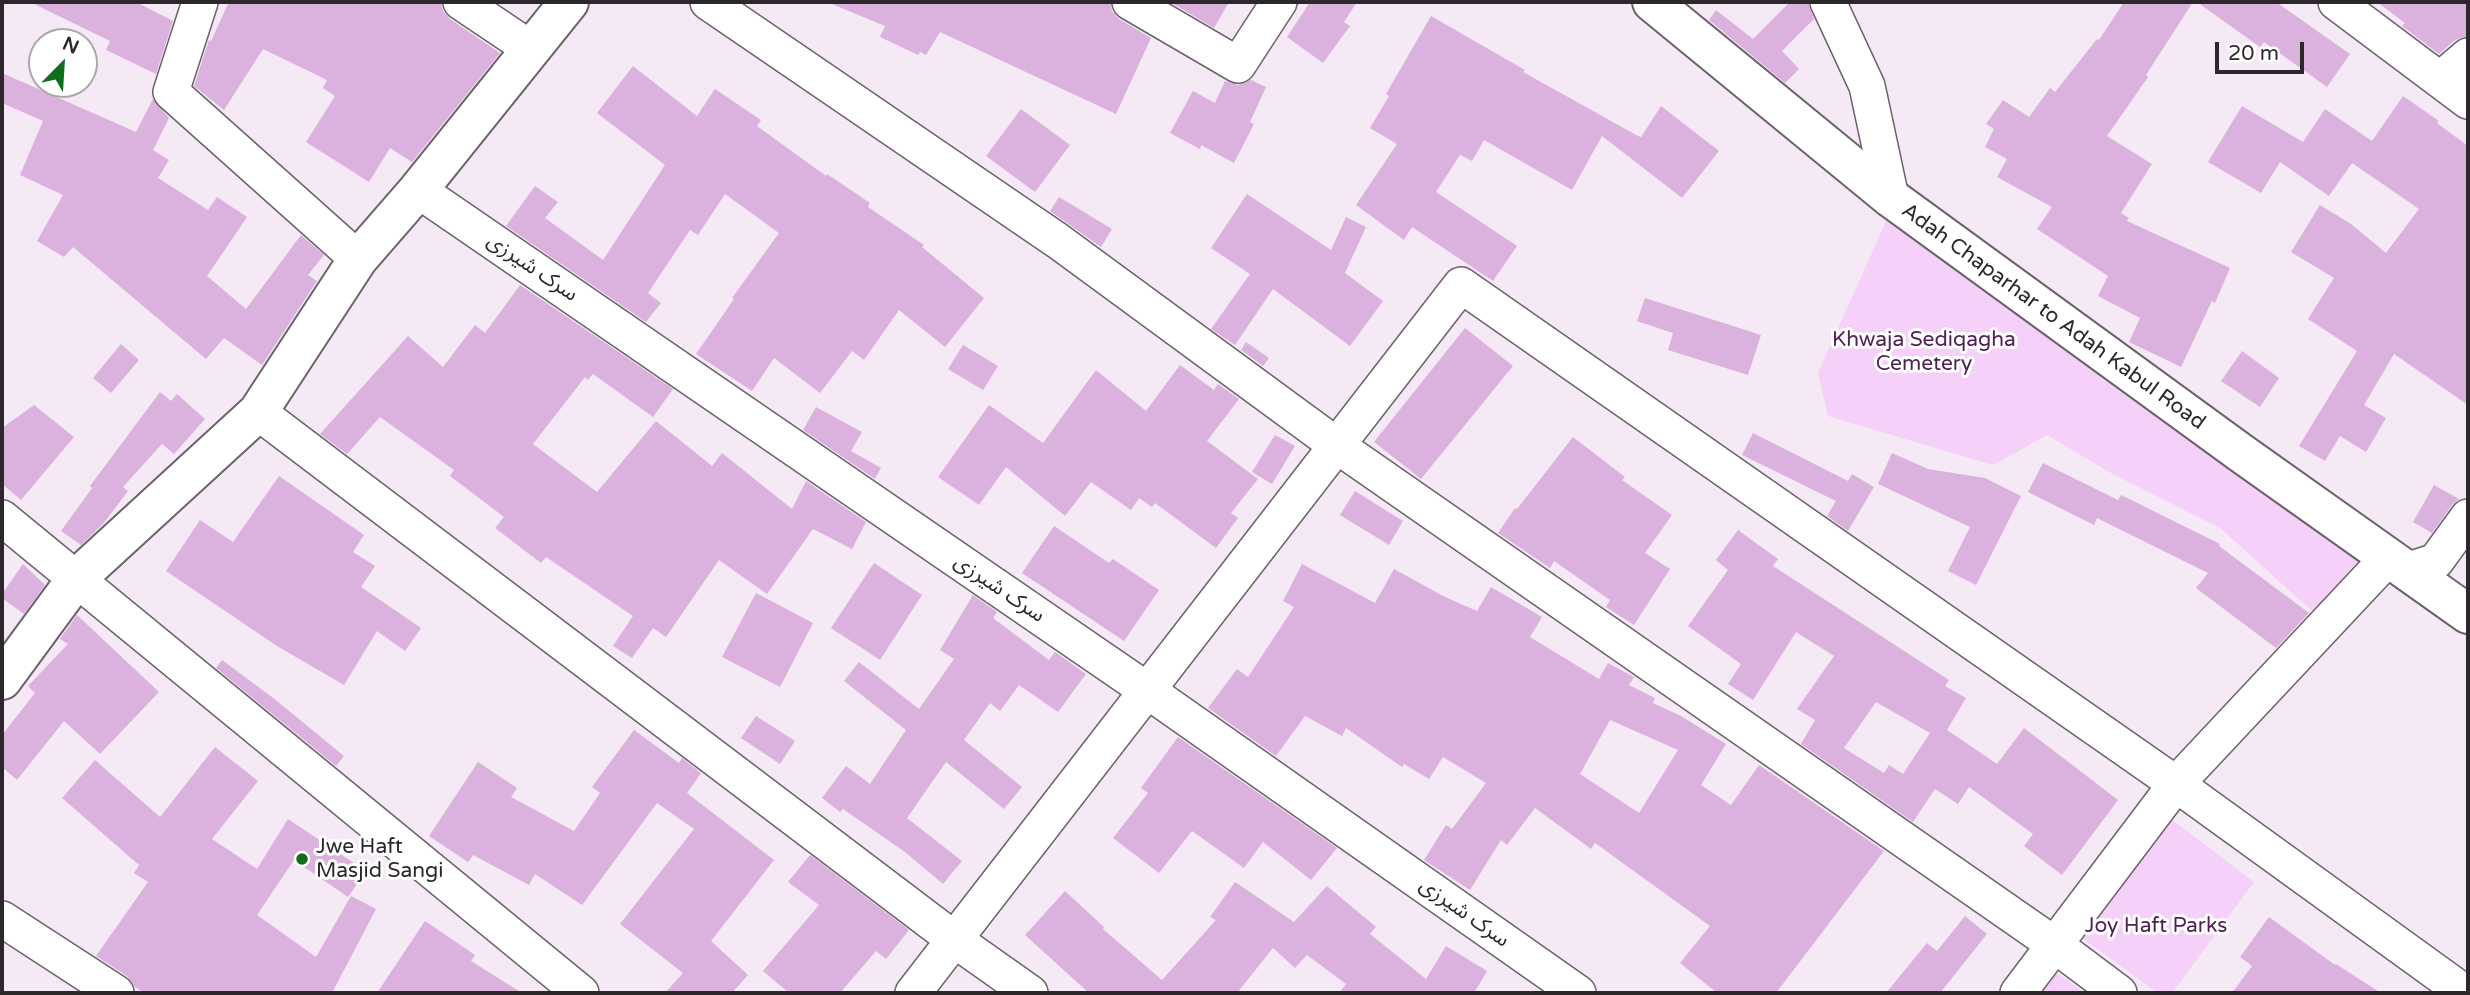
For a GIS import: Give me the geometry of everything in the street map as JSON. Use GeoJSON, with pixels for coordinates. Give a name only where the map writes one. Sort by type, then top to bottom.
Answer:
{"type":"FeatureCollection","features":[{"type":"Feature","properties":{"kind":"main road"},"geometry":{"type":"LineString","coordinates":[[2,680],[77,579],[258,412],[358,259],[418,190],[569,2]]}},
{"type":"Feature","properties":{"kind":"main road","name":"Adah Chaparhar to Adah Kabul Road"},"geometry":{"type":"LineString","coordinates":[[1652,2],[1891,198],[2468,614]]}},
{"type":"Feature","properties":{"kind":"street"},"geometry":{"type":"LineString","coordinates":[[200,2],[171,92],[358,259]]}},
{"type":"Feature","properties":{"kind":"street"},"geometry":{"type":"LineString","coordinates":[[461,2],[531,49]]}},
{"type":"Feature","properties":{"kind":"street"},"geometry":{"type":"LineString","coordinates":[[708,2],[1058,241],[1336,445],[2055,945],[2119,993]]}},
{"type":"Feature","properties":{"kind":"street"},"geometry":{"type":"LineString","coordinates":[[1130,2],[1238,65],[1279,2]]}},
{"type":"Feature","properties":{"kind":"street"},"geometry":{"type":"LineString","coordinates":[[1828,2],[1867,86],[1891,198]]}},
{"type":"Feature","properties":{"kind":"street"},"geometry":{"type":"LineString","coordinates":[[2336,2],[2468,101]]}},
{"type":"Feature","properties":{"kind":"street"},"geometry":{"type":"LineString","coordinates":[[2440,80],[2468,56]]}},
{"type":"Feature","properties":{"kind":"street","name":"سرک شیرزی"},"geometry":{"type":"LineString","coordinates":[[418,190],[1148,691],[1578,993]]}},
{"type":"Feature","properties":{"kind":"street"},"geometry":{"type":"LineString","coordinates":[[913,993],[1461,285],[2176,784],[2465,993]]}},
{"type":"Feature","properties":{"kind":"street"},"geometry":{"type":"LineString","coordinates":[[258,412],[955,940],[1030,993]]}},
{"type":"Feature","properties":{"kind":"street"},"geometry":{"type":"LineString","coordinates":[[2018,993],[2176,784],[2397,565],[2436,561],[2468,517]]}},
{"type":"Feature","properties":{"kind":"street"},"geometry":{"type":"LineString","coordinates":[[2,518],[581,993]]}},
{"type":"Feature","properties":{"kind":"street"},"geometry":{"type":"LineString","coordinates":[[2,919],[116,993]]}},
{"type":"Feature","properties":{"kind":"green space","name":"Khwaja Sediqagha Cemetery"},"geometry":{"type":"Polygon","coordinates":[[[1888,217],[2366,565],[2320,618],[2220,528],[2111,473],[2047,435],[1993,465],[1828,416],[1818,373],[1888,217]]]}},
{"type":"Feature","properties":{"kind":"green space","name":"Joy Haft Parks"},"geometry":{"type":"Polygon","coordinates":[[[2171,819],[2254,882],[2172,993],[2158,993],[2082,938],[2171,819]]]}},
{"type":"Feature","properties":{"kind":"green space","name":"Joy Haft Parks"},"geometry":{"type":"Polygon","coordinates":[[[2054,971],[2085,993],[2038,993],[2054,971]]]}},
{"type":"Feature","properties":{"kind":"building"},"geometry":{"type":"Polygon","coordinates":[[[30,2],[136,2],[173,21],[156,74],[106,50],[110,41],[98,35],[98,28],[83,28],[30,2]]]}},
{"type":"Feature","properties":{"kind":"building"},"geometry":{"type":"Polygon","coordinates":[[[229,2],[441,2],[443,11],[450,19],[500,53],[412,162],[390,148],[369,182],[306,142],[335,96],[323,88],[327,80],[263,49],[224,110],[194,86],[209,40],[211,41],[229,2]]]}},
{"type":"Feature","properties":{"kind":"building"},"geometry":{"type":"Polygon","coordinates":[[[827,2],[1110,2],[1112,11],[1119,19],[1151,38],[1116,114],[940,32],[926,55],[920,52],[918,55],[880,37],[885,26],[827,2]]]}},
{"type":"Feature","properties":{"kind":"building"},"geometry":{"type":"Polygon","coordinates":[[[1170,2],[1229,2],[1214,28],[1170,2]]]}},
{"type":"Feature","properties":{"kind":"building"},"geometry":{"type":"Polygon","coordinates":[[[1310,2],[1357,2],[1344,22],[1350,26],[1323,63],[1287,37],[1310,2]]]}},
{"type":"Feature","properties":{"kind":"building"},"geometry":{"type":"Polygon","coordinates":[[[1790,2],[1808,2],[1814,19],[1782,51],[1799,69],[1785,83],[1709,20],[1716,10],[1753,39],[1790,2]]]}},
{"type":"Feature","properties":{"kind":"building"},"geometry":{"type":"Polygon","coordinates":[[[2124,2],[2193,2],[2146,75],[2148,77],[2107,136],[2152,164],[2121,213],[2129,218],[2127,221],[2230,268],[2181,367],[2129,342],[2140,318],[2098,296],[2108,276],[2037,229],[2052,207],[1997,177],[2007,159],[1985,147],[1994,129],[1986,124],[2003,100],[2029,117],[2050,88],[2055,92],[2097,39],[2099,40],[2124,2]]]}},
{"type":"Feature","properties":{"kind":"building"},"geometry":{"type":"Polygon","coordinates":[[[2197,2],[2276,2],[2350,54],[2327,87],[2264,42],[2260,47],[2197,2]]]}},
{"type":"Feature","properties":{"kind":"building"},"geometry":{"type":"Polygon","coordinates":[[[2377,2],[2468,2],[2468,36],[2455,40],[2439,54],[2402,26],[2405,23],[2377,2]]]}},
{"type":"Feature","properties":{"kind":"building"},"geometry":{"type":"Polygon","coordinates":[[[1431,16],[1525,70],[1523,72],[1638,136],[1641,137],[1661,106],[1719,151],[1682,198],[1602,136],[1572,190],[1484,140],[1472,161],[1460,155],[1436,192],[1517,246],[1493,281],[1412,227],[1404,240],[1356,205],[1397,144],[1370,128],[1389,96],[1386,94],[1431,16]]]}},
{"type":"Feature","properties":{"kind":"building"},"geometry":{"type":"Polygon","coordinates":[[[633,66],[697,116],[715,89],[761,120],[757,126],[826,176],[827,174],[870,203],[868,207],[924,245],[922,247],[984,298],[945,347],[899,310],[864,360],[852,351],[820,393],[774,358],[752,391],[696,354],[779,233],[725,194],[698,235],[690,230],[648,293],[661,303],[646,322],[506,226],[535,186],[558,202],[545,218],[603,260],[665,165],[597,113],[633,66]]]}},
{"type":"Feature","properties":{"kind":"building"},"geometry":{"type":"Polygon","coordinates":[[[2,73],[28,84],[28,98],[59,98],[136,132],[153,99],[169,118],[153,150],[169,160],[158,178],[208,210],[217,197],[247,217],[207,276],[246,309],[301,235],[324,255],[308,275],[317,281],[262,365],[224,338],[206,359],[73,247],[64,257],[37,241],[63,195],[20,175],[43,121],[2,103],[2,73]]]}},
{"type":"Feature","properties":{"kind":"building"},"geometry":{"type":"Polygon","coordinates":[[[1251,80],[1266,87],[1250,122],[1254,124],[1234,163],[1201,145],[1200,149],[1170,133],[1193,91],[1215,103],[1225,81],[1238,85],[1251,80]]]}},
{"type":"Feature","properties":{"kind":"building"},"geometry":{"type":"Polygon","coordinates":[[[2403,96],[2439,121],[2437,123],[2468,146],[2468,405],[2394,354],[2364,405],[2386,418],[2366,452],[2340,436],[2325,461],[2299,446],[2357,351],[2308,319],[2334,278],[2291,252],[2320,205],[2351,224],[2386,253],[2419,209],[2352,163],[2329,196],[2280,162],[2261,193],[2208,162],[2242,106],[2303,142],[2325,109],[2372,141],[2403,96]]]}},
{"type":"Feature","properties":{"kind":"building"},"geometry":{"type":"Polygon","coordinates":[[[1021,109],[1070,145],[1035,192],[986,156],[1021,109]]]}},
{"type":"Feature","properties":{"kind":"building"},"geometry":{"type":"Polygon","coordinates":[[[1247,194],[1331,250],[1346,217],[1366,227],[1345,273],[1383,301],[1350,346],[1273,289],[1235,345],[1211,329],[1250,274],[1211,248],[1247,194]]]}},
{"type":"Feature","properties":{"kind":"building"},"geometry":{"type":"Polygon","coordinates":[[[1059,197],[1112,229],[1101,247],[1050,211],[1059,197]]]}},
{"type":"Feature","properties":{"kind":"building"},"geometry":{"type":"Polygon","coordinates":[[[520,285],[673,389],[653,417],[593,374],[588,380],[585,377],[533,444],[597,492],[656,421],[712,466],[722,453],[792,509],[806,481],[866,522],[852,549],[813,529],[767,594],[719,560],[666,637],[653,628],[632,658],[613,646],[633,616],[546,557],[541,563],[495,528],[504,517],[450,476],[454,470],[380,417],[347,454],[320,434],[408,336],[443,367],[475,325],[485,333],[520,285]]]}},
{"type":"Feature","properties":{"kind":"building"},"geometry":{"type":"Polygon","coordinates":[[[1645,298],[1761,335],[1748,375],[1668,350],[1673,333],[1637,321],[1645,298]]]}},
{"type":"Feature","properties":{"kind":"building"},"geometry":{"type":"Polygon","coordinates":[[[1465,328],[1513,366],[1421,479],[1374,442],[1465,328]]]}},
{"type":"Feature","properties":{"kind":"building"},"geometry":{"type":"Polygon","coordinates":[[[1246,342],[1269,358],[1263,366],[1241,350],[1246,342]]]}},
{"type":"Feature","properties":{"kind":"building"},"geometry":{"type":"Polygon","coordinates":[[[121,344],[139,360],[111,393],[93,378],[121,344]]]}},
{"type":"Feature","properties":{"kind":"building"},"geometry":{"type":"Polygon","coordinates":[[[963,345],[998,366],[983,390],[948,369],[963,345]]]}},
{"type":"Feature","properties":{"kind":"building"},"geometry":{"type":"Polygon","coordinates":[[[2242,351],[2279,378],[2260,407],[2221,381],[2242,351]]]}},
{"type":"Feature","properties":{"kind":"building"},"geometry":{"type":"Polygon","coordinates":[[[1180,365],[1214,390],[1218,384],[1239,399],[1207,441],[1258,479],[1231,513],[1238,518],[1216,548],[1155,503],[1152,507],[1139,498],[1131,510],[1091,482],[1065,516],[1006,467],[979,505],[938,477],[989,405],[1043,443],[1096,370],[1146,411],[1180,365]]]}},
{"type":"Feature","properties":{"kind":"building"},"geometry":{"type":"Polygon","coordinates":[[[160,392],[171,401],[177,394],[205,419],[174,454],[162,444],[123,487],[128,491],[103,524],[81,545],[61,531],[92,488],[90,486],[160,392]]]}},
{"type":"Feature","properties":{"kind":"building"},"geometry":{"type":"Polygon","coordinates":[[[34,405],[74,437],[21,500],[2,484],[2,428],[34,405]]]}},
{"type":"Feature","properties":{"kind":"building"},"geometry":{"type":"Polygon","coordinates":[[[816,407],[862,432],[851,451],[881,468],[875,479],[803,430],[816,407]]]}},
{"type":"Feature","properties":{"kind":"building"},"geometry":{"type":"Polygon","coordinates":[[[1753,433],[1848,481],[1852,474],[1874,487],[1848,531],[1827,516],[1836,501],[1742,455],[1753,433]]]}},
{"type":"Feature","properties":{"kind":"building"},"geometry":{"type":"Polygon","coordinates":[[[1275,435],[1295,446],[1272,484],[1252,472],[1275,435]]]}},
{"type":"Feature","properties":{"kind":"building"},"geometry":{"type":"Polygon","coordinates":[[[1573,437],[1625,477],[1622,480],[1672,515],[1645,553],[1670,569],[1634,625],[1606,607],[1610,600],[1554,561],[1550,568],[1498,533],[1573,437]]]}},
{"type":"Feature","properties":{"kind":"building"},"geometry":{"type":"Polygon","coordinates":[[[1892,453],[1928,469],[1985,478],[2021,496],[1976,585],[1948,571],[1970,527],[1878,484],[1892,453]]]}},
{"type":"Feature","properties":{"kind":"building"},"geometry":{"type":"Polygon","coordinates":[[[2043,463],[2118,500],[2121,495],[2220,544],[2219,546],[2309,613],[2276,648],[2196,588],[2208,573],[2097,518],[2094,525],[2028,492],[2043,463]]]}},
{"type":"Feature","properties":{"kind":"building"},"geometry":{"type":"Polygon","coordinates":[[[279,476],[364,535],[353,552],[375,566],[361,587],[421,628],[405,651],[377,631],[344,685],[277,646],[166,571],[200,520],[233,542],[279,476]]]}},
{"type":"Feature","properties":{"kind":"building"},"geometry":{"type":"Polygon","coordinates":[[[2434,485],[2459,499],[2432,533],[2413,522],[2434,485]]]}},
{"type":"Feature","properties":{"kind":"building"},"geometry":{"type":"Polygon","coordinates":[[[1355,491],[1403,521],[1389,545],[1340,515],[1355,491]]]}},
{"type":"Feature","properties":{"kind":"building"},"geometry":{"type":"Polygon","coordinates":[[[1054,526],[1109,563],[1113,559],[1159,590],[1124,641],[1022,573],[1054,526]]]}},
{"type":"Feature","properties":{"kind":"building"},"geometry":{"type":"Polygon","coordinates":[[[1738,530],[1778,559],[1773,566],[1949,680],[1945,686],[1966,698],[1947,730],[1997,764],[2024,728],[2118,800],[2062,875],[2024,846],[2033,834],[1969,787],[1958,804],[1935,789],[1913,822],[1801,744],[1815,720],[1797,709],[1834,656],[1796,632],[1753,700],[1728,684],[1741,664],[1688,626],[1728,570],[1716,560],[1738,530]],[[1876,702],[1844,748],[1884,773],[1889,765],[1903,774],[1930,733],[1876,702]]]}},
{"type":"Feature","properties":{"kind":"building"},"geometry":{"type":"Polygon","coordinates":[[[874,563],[922,595],[880,660],[831,628],[874,563]]]}},
{"type":"Feature","properties":{"kind":"building"},"geometry":{"type":"Polygon","coordinates":[[[23,564],[45,585],[24,614],[2,598],[2,594],[23,564]]]}},
{"type":"Feature","properties":{"kind":"building"},"geometry":{"type":"Polygon","coordinates":[[[1302,564],[1375,603],[1394,569],[1477,611],[1491,587],[1542,617],[1530,637],[1599,679],[1608,663],[1634,677],[1629,685],[1655,698],[1653,703],[1681,716],[1726,744],[1701,785],[1731,805],[1759,765],[1884,851],[1776,993],[1717,993],[1680,963],[1710,926],[1595,843],[1591,849],[1535,808],[1507,845],[1501,840],[1470,890],[1424,860],[1446,825],[1452,829],[1486,783],[1443,757],[1429,779],[1404,764],[1402,767],[1346,728],[1342,736],[1305,716],[1276,756],[1208,708],[1237,669],[1248,677],[1294,607],[1283,601],[1302,564]],[[1610,720],[1580,774],[1639,813],[1678,750],[1610,720]]]}},
{"type":"Feature","properties":{"kind":"building"},"geometry":{"type":"Polygon","coordinates":[[[756,593],[813,623],[780,687],[722,657],[756,593]]]}},
{"type":"Feature","properties":{"kind":"building"},"geometry":{"type":"Polygon","coordinates":[[[973,595],[997,612],[993,618],[1049,660],[1055,652],[1086,674],[1058,712],[1019,685],[1000,711],[990,703],[964,740],[1022,787],[1004,809],[946,762],[907,818],[962,861],[943,884],[905,852],[843,809],[840,812],[822,798],[846,766],[870,784],[906,730],[844,681],[859,662],[919,709],[954,659],[940,650],[973,595]]]}},
{"type":"Feature","properties":{"kind":"building"},"geometry":{"type":"Polygon","coordinates":[[[77,615],[159,692],[100,754],[64,721],[17,780],[2,767],[2,735],[35,693],[28,686],[68,644],[60,639],[77,615]]]}},
{"type":"Feature","properties":{"kind":"building"},"geometry":{"type":"Polygon","coordinates":[[[222,660],[344,756],[336,766],[216,668],[222,660]]]}},
{"type":"Feature","properties":{"kind":"building"},"geometry":{"type":"Polygon","coordinates":[[[756,716],[795,741],[780,764],[741,738],[756,716]]]}},
{"type":"Feature","properties":{"kind":"building"},"geometry":{"type":"Polygon","coordinates":[[[634,730],[679,763],[682,758],[701,773],[687,793],[774,860],[711,941],[748,975],[732,993],[665,993],[683,973],[620,924],[694,829],[657,803],[582,905],[535,874],[529,885],[473,855],[468,862],[429,836],[478,762],[517,788],[511,797],[574,831],[600,793],[592,787],[634,730]]]}},
{"type":"Feature","properties":{"kind":"building"},"geometry":{"type":"Polygon","coordinates":[[[1178,737],[1337,848],[1311,880],[1263,842],[1244,868],[1192,831],[1159,873],[1113,838],[1148,793],[1141,788],[1178,737]]]}},
{"type":"Feature","properties":{"kind":"building"},"geometry":{"type":"Polygon","coordinates":[[[215,747],[258,781],[212,839],[257,869],[288,819],[366,871],[348,897],[294,860],[257,915],[316,957],[351,896],[376,909],[332,993],[144,993],[135,987],[127,976],[96,956],[148,882],[134,873],[139,865],[62,798],[95,760],[160,817],[215,747]]]}},
{"type":"Feature","properties":{"kind":"building"},"geometry":{"type":"Polygon","coordinates":[[[810,855],[909,930],[886,959],[876,951],[840,993],[789,993],[763,971],[819,905],[788,882],[810,855]]]}},
{"type":"Feature","properties":{"kind":"building"},"geometry":{"type":"Polygon","coordinates":[[[1235,882],[1294,922],[1327,886],[1376,927],[1370,934],[1426,979],[1446,946],[1487,971],[1474,993],[1339,993],[1346,984],[1307,955],[1295,968],[1273,948],[1237,993],[1089,993],[1025,935],[1065,891],[1104,927],[1103,929],[1162,980],[1216,920],[1210,917],[1235,882]]]}},
{"type":"Feature","properties":{"kind":"building"},"geometry":{"type":"Polygon","coordinates":[[[1965,916],[1987,934],[1940,993],[1886,993],[1927,943],[1937,951],[1965,916]]]}},
{"type":"Feature","properties":{"kind":"building"},"geometry":{"type":"Polygon","coordinates":[[[2269,917],[2335,965],[2381,993],[2232,993],[2252,966],[2240,957],[2269,917]]]}},
{"type":"Feature","properties":{"kind":"building"},"geometry":{"type":"Polygon","coordinates":[[[425,921],[475,955],[471,961],[522,993],[377,993],[425,921]]]}},
{"type":"Feature","properties":{"kind":"place","name":"Jwe Haft Masjid Sangi"},"geometry":{"type":"Point","coordinates":[302,859]}}]}
